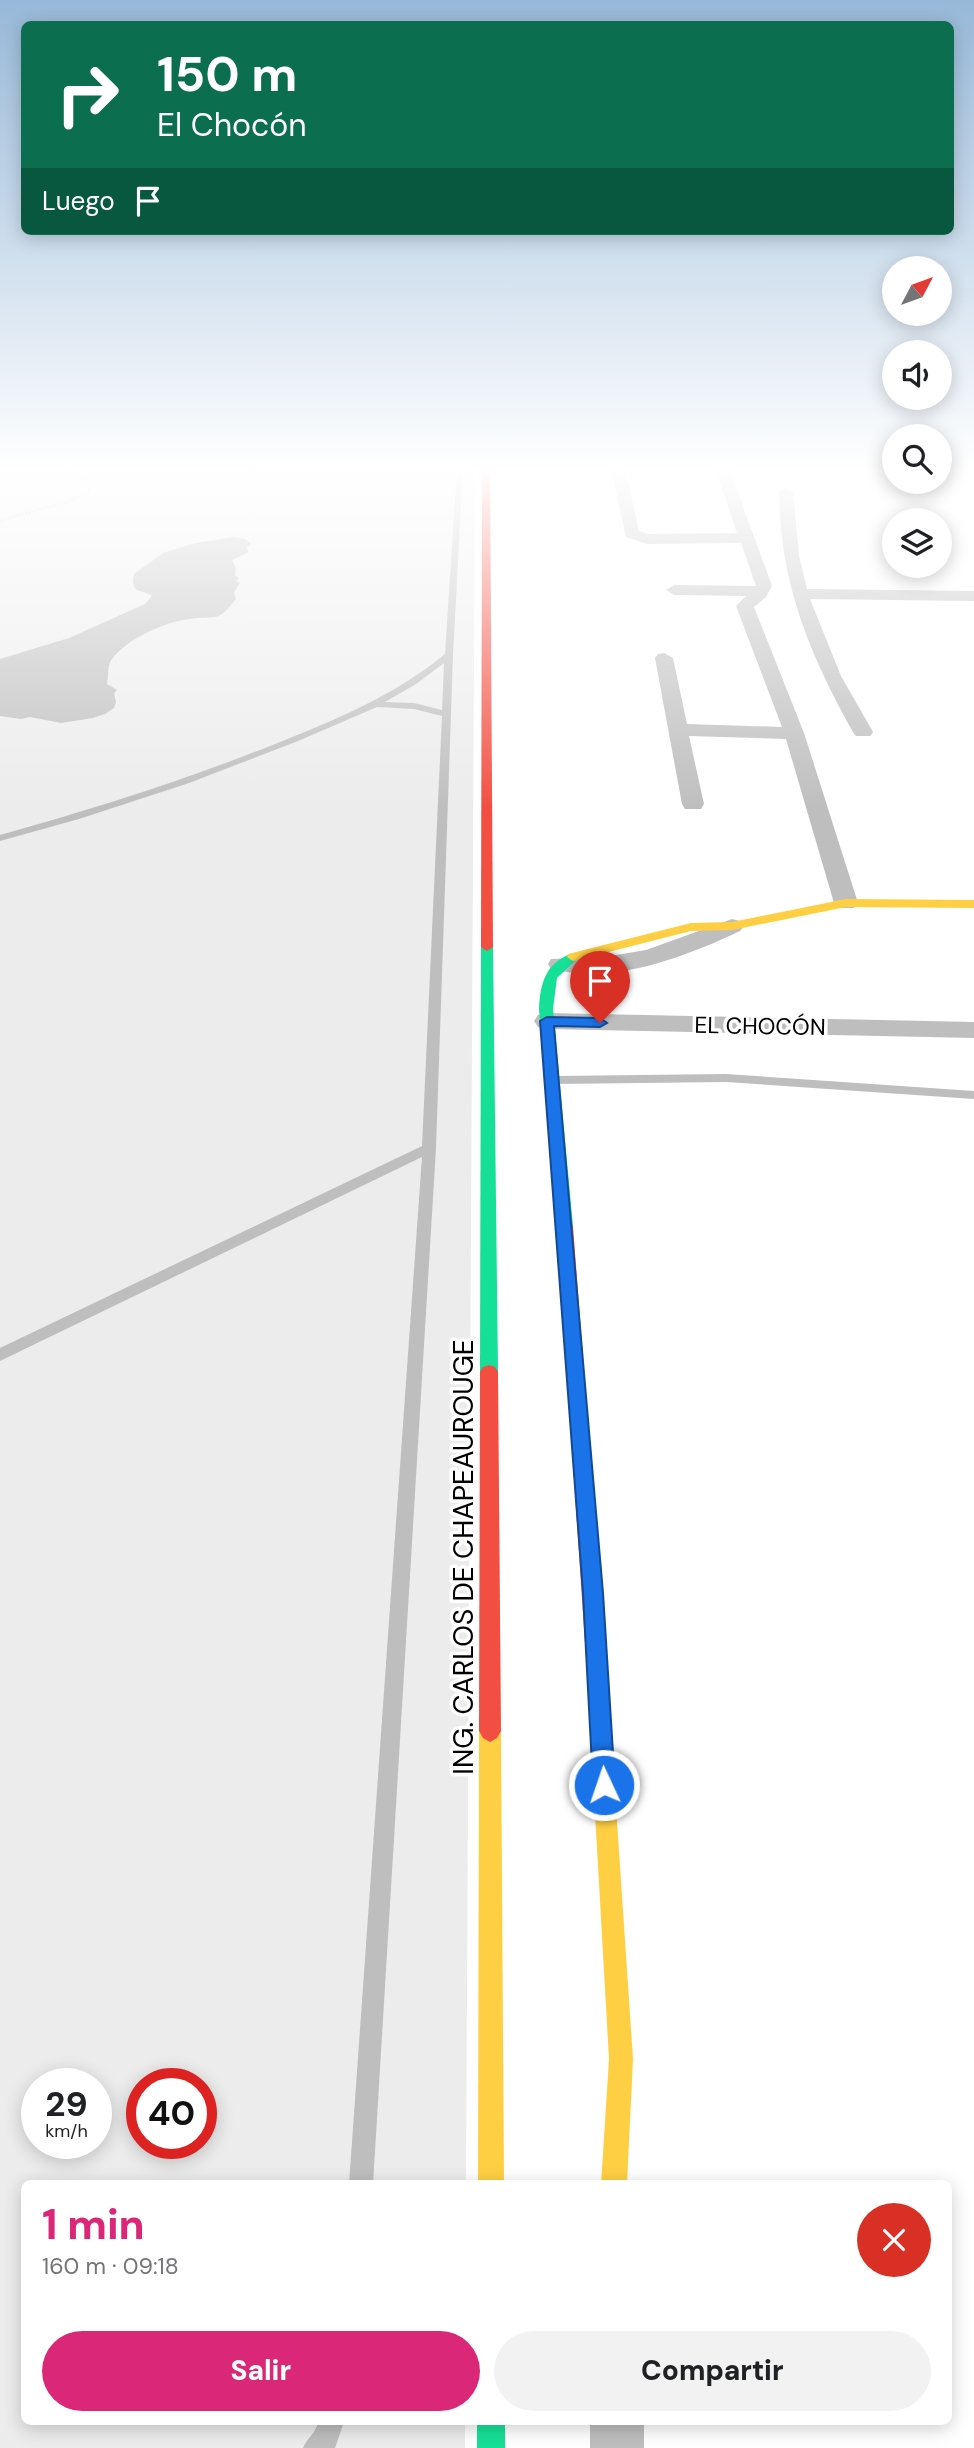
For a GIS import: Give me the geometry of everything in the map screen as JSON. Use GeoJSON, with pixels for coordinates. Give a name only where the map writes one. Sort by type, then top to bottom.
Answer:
{"type":"FeatureCollection","features":[{"type":"Feature","properties":{"kind":"street","name":"ING. CARLOS DE CHAPEAUROUGE"},"geometry":{"type":"LineString","coordinates":[[486,582],[491,2180]]}},
{"type":"Feature","properties":{"kind":"street"},"geometry":{"type":"LineString","coordinates":[[763,582],[761,591],[745,606],[794,733],[846,904]]}},
{"type":"Feature","properties":{"kind":"street"},"geometry":{"type":"LineString","coordinates":[[798,582],[810,631],[863,732]]}},
{"type":"Feature","properties":{"kind":"street"},"geometry":{"type":"LineString","coordinates":[[674,590],[761,591]]}},
{"type":"Feature","properties":{"kind":"street"},"geometry":{"type":"LineString","coordinates":[[800,594],[974,596]]}},
{"type":"Feature","properties":{"kind":"street"},"geometry":{"type":"LineString","coordinates":[[664,657],[693,804]]}},
{"type":"Feature","properties":{"kind":"street"},"geometry":{"type":"LineString","coordinates":[[678,730],[794,733]]}},
{"type":"Feature","properties":{"kind":"street"},"geometry":{"type":"LineString","coordinates":[[614,2180],[621,2059],[593,1593],[554,1080],[546,1015],[550,975],[560,964],[611,966],[702,940],[732,926],[771,916],[846,904],[974,904]]}},
{"type":"Feature","properties":{"kind":"street","name":"EL CHOCÓN"},"geometry":{"type":"LineString","coordinates":[[546,1015],[974,1030]]}},
{"type":"Feature","properties":{"kind":"street"},"geometry":{"type":"LineString","coordinates":[[491,2425],[491,2448]]}},
{"type":"Feature","properties":{"kind":"street"},"geometry":{"type":"LineString","coordinates":[[617,2425],[617,2448]]}},
{"type":"Feature","properties":{"kind":"lane"},"geometry":{"type":"LineString","coordinates":[[361,2180],[429,1148],[453,582]]}},
{"type":"Feature","properties":{"kind":"lane"},"geometry":{"type":"LineString","coordinates":[[0,838],[187,782],[378,705],[427,674],[449,655]]}},
{"type":"Feature","properties":{"kind":"lane"},"geometry":{"type":"LineString","coordinates":[[378,705],[414,706],[446,714]]}},
{"type":"Feature","properties":{"kind":"lane"},"geometry":{"type":"LineString","coordinates":[[554,1080],[726,1078],[974,1095]]}},
{"type":"Feature","properties":{"kind":"lane"},"geometry":{"type":"LineString","coordinates":[[0,1355],[429,1148]]}},
{"type":"Feature","properties":{"kind":"lane"},"geometry":{"type":"LineString","coordinates":[[316,2448],[327,2438],[330,2425]]}},
{"type":"Feature","properties":{"kind":"shaded area"},"geometry":{"type":"Polygon","coordinates":[[[0,582],[474,582],[466,2180],[21,2180],[21,2425],[465,2425],[465,2448],[0,2448],[0,582]]]}},
{"type":"Feature","properties":{"kind":"shaded area"},"geometry":{"type":"Polygon","coordinates":[[[133,582],[240,583],[234,592],[236,599],[220,615],[169,624],[148,632],[119,651],[109,664],[107,684],[117,690],[114,693],[116,702],[114,708],[105,714],[61,723],[30,717],[21,719],[0,716],[0,659],[69,638],[145,604],[152,596],[133,585],[133,582]]]}},
{"type":"Feature","properties":{"kind":"traffic: fast"},"geometry":{"type":"LineString","coordinates":[[487,947],[489,1372]]}},
{"type":"Feature","properties":{"kind":"traffic: fast"},"geometry":{"type":"LineString","coordinates":[[565,1226],[546,1009],[547,991],[553,972],[573,957]]}},
{"type":"Feature","properties":{"kind":"traffic: fast"},"geometry":{"type":"LineString","coordinates":[[491,2425],[491,2448]]}},
{"type":"Feature","properties":{"kind":"traffic: slow"},"geometry":{"type":"LineString","coordinates":[[573,957],[691,927],[732,926],[846,903],[974,904]]}},
{"type":"Feature","properties":{"kind":"traffic: slow"},"geometry":{"type":"LineString","coordinates":[[597,1673],[621,2059],[614,2180]]}},
{"type":"Feature","properties":{"kind":"traffic: slow"},"geometry":{"type":"LineString","coordinates":[[490,1731],[491,2180]]}},
{"type":"Feature","properties":{"kind":"traffic: jam"},"geometry":{"type":"LineString","coordinates":[[486,582],[487,947]]}},
{"type":"Feature","properties":{"kind":"traffic: jam"},"geometry":{"type":"LineString","coordinates":[[565,1226],[597,1673]]}},
{"type":"Feature","properties":{"kind":"traffic: jam"},"geometry":{"type":"LineString","coordinates":[[489,1372],[490,1731]]}},
{"type":"Feature","properties":{"kind":"route"},"geometry":{"type":"LineString","coordinates":[[600,1023],[547,1021],[554,1080],[593,1593],[604,1785]]}}]}
